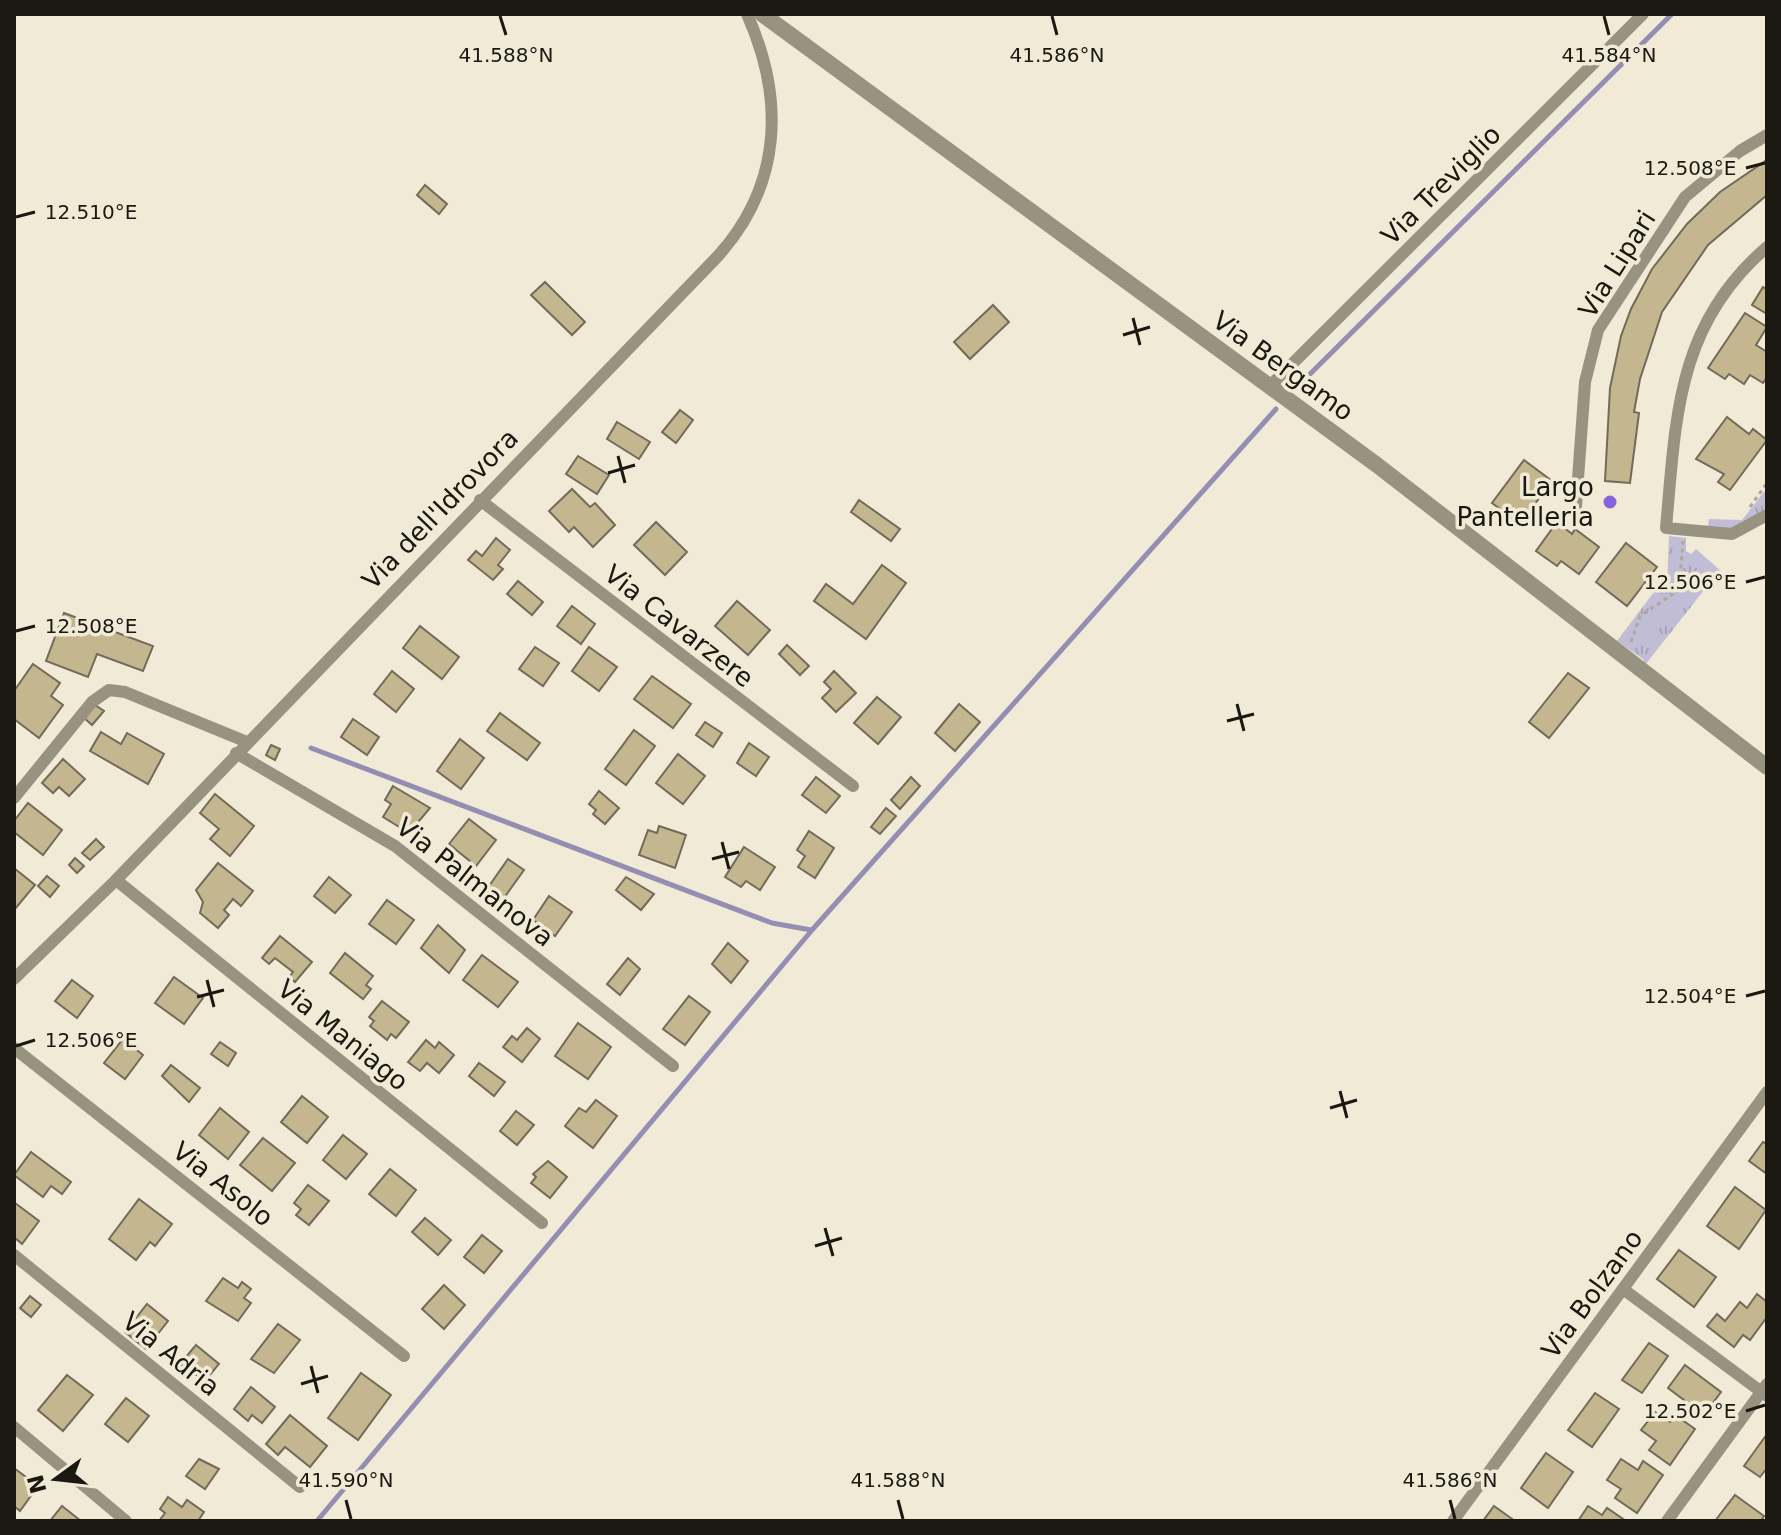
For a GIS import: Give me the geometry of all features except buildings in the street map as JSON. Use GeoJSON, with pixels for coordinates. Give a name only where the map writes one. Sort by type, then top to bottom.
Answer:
{"type":"FeatureCollection","features":[{"type":"Feature","properties":{"kind":"street","name":"Via dell'Idrovora"},"geometry":{"type":"LineString","coordinates":[[14,979],[116,880],[718,256],[755,206],[766,179],[771,134],[764,63],[747,14]]}},
{"type":"Feature","properties":{"kind":"street","name":"Via Bergamo"},"geometry":{"type":"LineString","coordinates":[[762,14],[1270,386],[1767,767]]}},
{"type":"Feature","properties":{"kind":"street","name":"Via Treviglio"},"geometry":{"type":"LineString","coordinates":[[1270,386],[1643,14]]}},
{"type":"Feature","properties":{"kind":"street","name":"Via Lipari"},"geometry":{"type":"LineString","coordinates":[[1576,506],[1585,382],[1598,330],[1685,197],[1740,151],[1767,135]]}},
{"type":"Feature","properties":{"kind":"street"},"geometry":{"type":"LineString","coordinates":[[1767,247],[1718,299],[1691,353],[1676,418],[1666,528],[1732,534],[1767,515]]}},
{"type":"Feature","properties":{"kind":"street","name":"Via Cavarzere"},"geometry":{"type":"LineString","coordinates":[[480,500],[853,786]]}},
{"type":"Feature","properties":{"kind":"street"},"geometry":{"type":"LineString","coordinates":[[14,798],[92,702],[109,690],[125,692],[247,742]]}},
{"type":"Feature","properties":{"kind":"street","name":"Via Palmanova"},"geometry":{"type":"LineString","coordinates":[[236,753],[395,846],[673,1066]]}},
{"type":"Feature","properties":{"kind":"street","name":"Via Maniago"},"geometry":{"type":"LineString","coordinates":[[116,880],[542,1223]]}},
{"type":"Feature","properties":{"kind":"street","name":"Via Asolo"},"geometry":{"type":"LineString","coordinates":[[14,1048],[404,1356]]}},
{"type":"Feature","properties":{"kind":"street","name":"Via Bolzano"},"geometry":{"type":"LineString","coordinates":[[1453,1521],[1767,1092]]}},
{"type":"Feature","properties":{"kind":"street","name":"Via Adria"},"geometry":{"type":"LineString","coordinates":[[14,1255],[300,1487]]}},
{"type":"Feature","properties":{"kind":"street"},"geometry":{"type":"LineString","coordinates":[[1623,1289],[1765,1391],[1667,1521]]}},
{"type":"Feature","properties":{"kind":"street"},"geometry":{"type":"LineString","coordinates":[[14,1427],[126,1521]]}},
{"type":"Feature","properties":{"kind":"path"},"geometry":{"type":"LineString","coordinates":[[1745,514],[1767,483]]}},
{"type":"Feature","properties":{"kind":"path"},"geometry":{"type":"LineString","coordinates":[[1625,657],[1640,616],[1679,590],[1684,529]]}},
{"type":"Feature","properties":{"kind":"green space"},"geometry":{"type":"Polygon","coordinates":[[[1767,488],[1767,510],[1733,529],[1708,527],[1709,519],[1742,520],[1767,488]]]}},
{"type":"Feature","properties":{"kind":"green space"},"geometry":{"type":"Polygon","coordinates":[[[1669,536],[1686,538],[1686,551],[1691,554],[1696,549],[1720,570],[1645,665],[1643,659],[1617,641],[1660,584],[1667,584],[1669,536]]]}},
{"type":"Feature","properties":{"kind":"waterway"},"geometry":{"type":"LineString","coordinates":[[1296,388],[1672,14]]}},
{"type":"Feature","properties":{"kind":"waterway"},"geometry":{"type":"LineString","coordinates":[[317,1521],[812,930],[1276,409]]}},
{"type":"Feature","properties":{"kind":"waterway"},"geometry":{"type":"LineString","coordinates":[[311,748],[772,923],[811,930]]}},
{"type":"Feature","properties":{"kind":"place","name":"Largo Pantelleria"},"geometry":{"type":"Point","coordinates":[1610,502]}}]}
